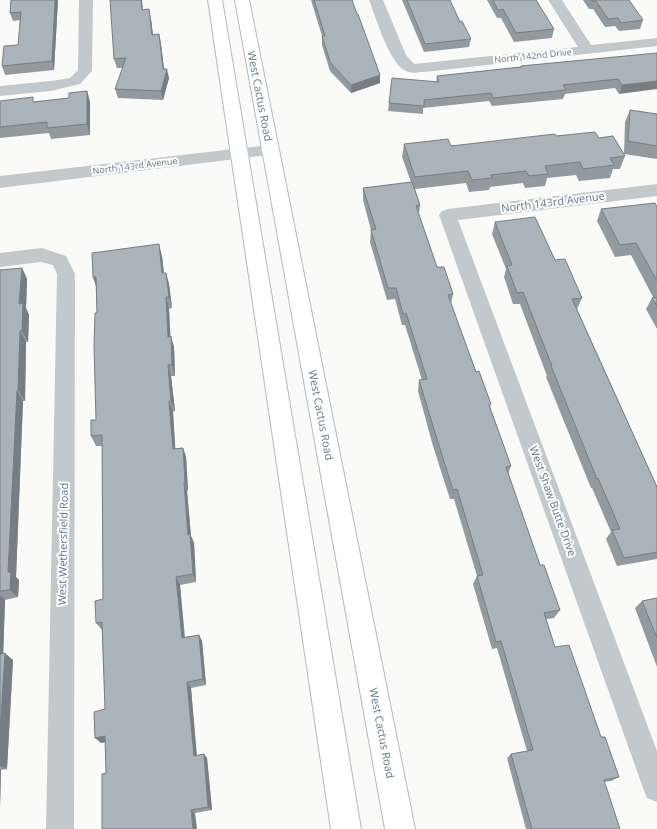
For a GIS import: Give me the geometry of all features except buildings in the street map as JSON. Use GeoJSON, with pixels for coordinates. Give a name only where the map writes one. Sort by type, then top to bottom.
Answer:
{"type":"FeatureCollection","features":[{"type":"Feature","properties":{"kind":"main road"},"geometry":{"type":"LineString","coordinates":[[215,0],[238,154],[346,829]]}},
{"type":"Feature","properties":{"kind":"main road","name":"West Cactus Road"},"geometry":{"type":"LineString","coordinates":[[242,0],[400,829]]}},
{"type":"Feature","properties":{"kind":"street"},"geometry":{"type":"LineString","coordinates":[[0,91],[51,86],[75,81],[85,71],[86,0]]}},
{"type":"Feature","properties":{"kind":"street","name":"North 142nd Drive"},"geometry":{"type":"LineString","coordinates":[[376,0],[399,57],[410,68],[425,68],[657,42]]}},
{"type":"Feature","properties":{"kind":"street"},"geometry":{"type":"LineString","coordinates":[[555,0],[587,50]]}},
{"type":"Feature","properties":{"kind":"street","name":"North 143rd Avenue"},"geometry":{"type":"LineString","coordinates":[[0,182],[270,150]]}},
{"type":"Feature","properties":{"kind":"street","name":"North 143rd Avenue"},"geometry":{"type":"LineString","coordinates":[[448,215],[657,190]]}},
{"type":"Feature","properties":{"kind":"street","name":"West Shaw Butte Drive"},"geometry":{"type":"LineString","coordinates":[[448,215],[650,750],[657,788]]}},
{"type":"Feature","properties":{"kind":"street","name":"West Wethersfield Road"},"geometry":{"type":"LineString","coordinates":[[0,260],[42,255],[60,261],[66,274],[60,829]]}}]}
